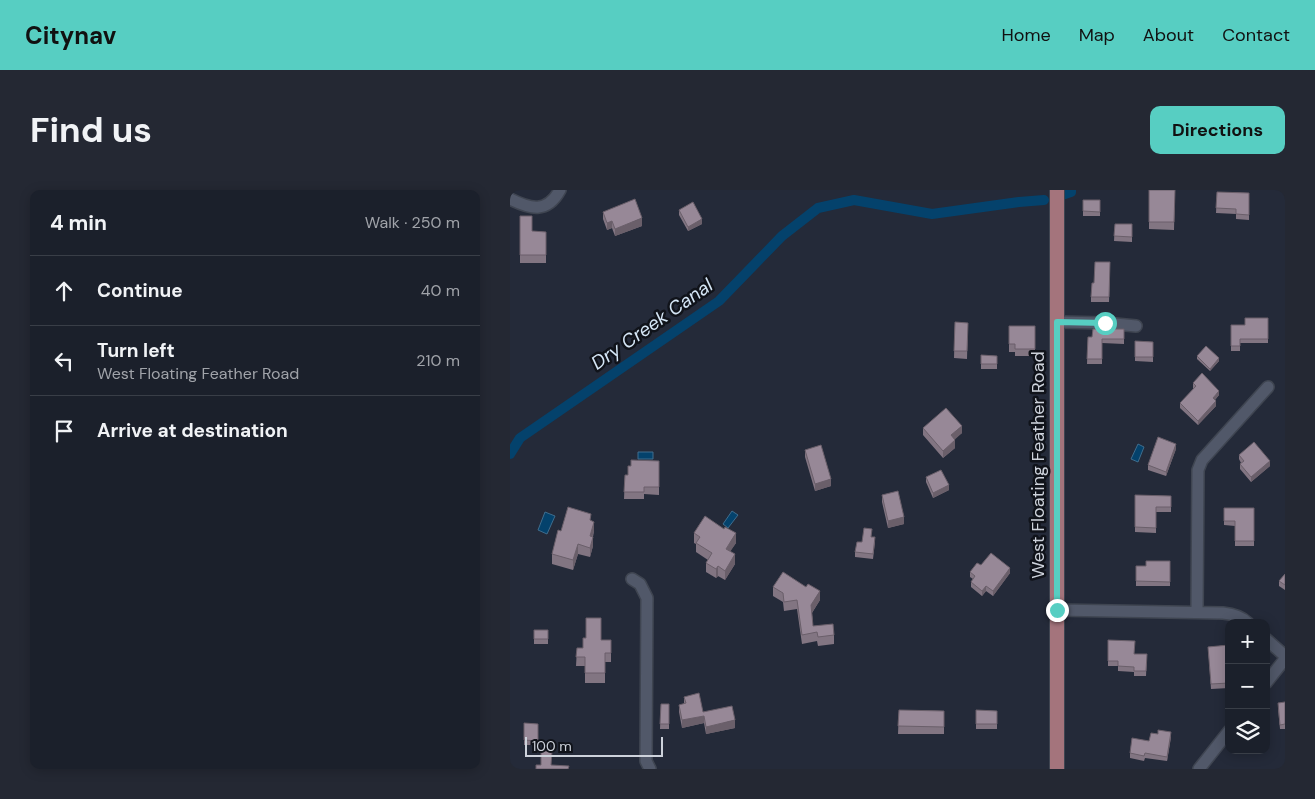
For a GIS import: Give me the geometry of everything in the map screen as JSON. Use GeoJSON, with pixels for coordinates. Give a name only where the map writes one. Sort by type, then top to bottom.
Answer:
{"type":"FeatureCollection","features":[{"type":"Feature","properties":{"kind":"main road","name":"West Floating Feather Road"},"geometry":{"type":"LineString","coordinates":[[1057,190],[1057,769]]}},
{"type":"Feature","properties":{"kind":"street"},"geometry":{"type":"LineString","coordinates":[[510,199],[532,208],[542,207],[556,197],[560,190]]}},
{"type":"Feature","properties":{"kind":"street"},"geometry":{"type":"LineString","coordinates":[[1057,322],[1136,326]]}},
{"type":"Feature","properties":{"kind":"street"},"geometry":{"type":"LineString","coordinates":[[1197,612],[1198,470],[1202,460],[1268,388]]}},
{"type":"Feature","properties":{"kind":"street"},"geometry":{"type":"LineString","coordinates":[[632,579],[640,584],[647,598],[645,766]]}},
{"type":"Feature","properties":{"kind":"street"},"geometry":{"type":"LineString","coordinates":[[1057,610],[1197,612],[1234,614],[1244,619]]}},
{"type":"Feature","properties":{"kind":"street"},"geometry":{"type":"LineString","coordinates":[[1270,643],[1285,656]]}},
{"type":"Feature","properties":{"kind":"street"},"geometry":{"type":"LineString","coordinates":[[1270,678],[1285,660]]}},
{"type":"Feature","properties":{"kind":"street"},"geometry":{"type":"LineString","coordinates":[[1199,769],[1225,736]]}},
{"type":"Feature","properties":{"kind":"water"},"geometry":{"type":"Polygon","coordinates":[[[1138,444],[1144,447],[1138,462],[1131,459],[1138,444]]]}},
{"type":"Feature","properties":{"kind":"water"},"geometry":{"type":"Polygon","coordinates":[[[638,452],[653,452],[653,459],[638,459],[638,452]]]}},
{"type":"Feature","properties":{"kind":"water"},"geometry":{"type":"Polygon","coordinates":[[[732,511],[738,515],[728,528],[723,524],[732,511]]]}},
{"type":"Feature","properties":{"kind":"water"},"geometry":{"type":"Polygon","coordinates":[[[545,512],[555,516],[547,534],[538,530],[545,512]]]}},
{"type":"Feature","properties":{"kind":"building"},"geometry":{"type":"Polygon","coordinates":[[[1149,190],[1175,190],[1174,222],[1149,222],[1149,190]]]}},
{"type":"Feature","properties":{"kind":"building"},"geometry":{"type":"Polygon","coordinates":[[[1217,192],[1249,193],[1249,215],[1236,214],[1236,209],[1216,208],[1217,192]]]}},
{"type":"Feature","properties":{"kind":"building"},"geometry":{"type":"Polygon","coordinates":[[[635,199],[642,218],[615,229],[612,221],[607,223],[603,212],[635,199]]]}},
{"type":"Feature","properties":{"kind":"building"},"geometry":{"type":"Polygon","coordinates":[[[1083,200],[1100,200],[1100,212],[1083,211],[1083,200]]]}},
{"type":"Feature","properties":{"kind":"building"},"geometry":{"type":"Polygon","coordinates":[[[693,202],[702,219],[688,227],[679,210],[693,202]]]}},
{"type":"Feature","properties":{"kind":"building"},"geometry":{"type":"Polygon","coordinates":[[[520,216],[532,216],[532,231],[546,232],[546,255],[520,255],[520,216]]]}},
{"type":"Feature","properties":{"kind":"building"},"geometry":{"type":"Polygon","coordinates":[[[1115,224],[1132,224],[1132,237],[1114,236],[1115,224]]]}},
{"type":"Feature","properties":{"kind":"building"},"geometry":{"type":"Polygon","coordinates":[[[1095,262],[1110,262],[1109,297],[1091,297],[1095,262]]]}},
{"type":"Feature","properties":{"kind":"building"},"geometry":{"type":"Polygon","coordinates":[[[1245,318],[1268,318],[1268,339],[1240,339],[1240,346],[1231,346],[1231,325],[1245,325],[1245,318]]]}},
{"type":"Feature","properties":{"kind":"building"},"geometry":{"type":"Polygon","coordinates":[[[955,322],[968,323],[967,351],[954,351],[955,322]]]}},
{"type":"Feature","properties":{"kind":"building"},"geometry":{"type":"Polygon","coordinates":[[[1009,326],[1035,326],[1035,349],[1015,349],[1015,344],[1009,344],[1009,326]]]}},
{"type":"Feature","properties":{"kind":"building"},"geometry":{"type":"Polygon","coordinates":[[[1093,329],[1124,329],[1124,339],[1102,339],[1102,359],[1087,359],[1088,337],[1092,337],[1093,329]]]}},
{"type":"Feature","properties":{"kind":"building"},"geometry":{"type":"Polygon","coordinates":[[[1135,341],[1153,342],[1153,357],[1135,357],[1135,341]]]}},
{"type":"Feature","properties":{"kind":"building"},"geometry":{"type":"Polygon","coordinates":[[[1206,346],[1219,358],[1210,369],[1197,356],[1206,346]]]}},
{"type":"Feature","properties":{"kind":"building"},"geometry":{"type":"Polygon","coordinates":[[[981,355],[997,356],[997,364],[981,364],[981,355]]]}},
{"type":"Feature","properties":{"kind":"building"},"geometry":{"type":"Polygon","coordinates":[[[1202,373],[1219,391],[1213,398],[1216,401],[1198,421],[1180,403],[1196,386],[1193,383],[1202,373]]]}},
{"type":"Feature","properties":{"kind":"building"},"geometry":{"type":"Polygon","coordinates":[[[946,408],[962,426],[951,435],[955,440],[943,451],[923,428],[946,408]]]}},
{"type":"Feature","properties":{"kind":"building"},"geometry":{"type":"Polygon","coordinates":[[[1158,437],[1176,444],[1166,472],[1148,465],[1158,437]]]}},
{"type":"Feature","properties":{"kind":"building"},"geometry":{"type":"Polygon","coordinates":[[[1254,442],[1270,461],[1251,477],[1240,464],[1244,461],[1239,455],[1254,442]]]}},
{"type":"Feature","properties":{"kind":"building"},"geometry":{"type":"Polygon","coordinates":[[[821,445],[831,479],[815,484],[805,450],[821,445]]]}},
{"type":"Feature","properties":{"kind":"building"},"geometry":{"type":"Polygon","coordinates":[[[631,460],[659,461],[659,487],[644,487],[644,492],[624,492],[625,475],[628,475],[628,466],[631,466],[631,460]]]}},
{"type":"Feature","properties":{"kind":"building"},"geometry":{"type":"Polygon","coordinates":[[[941,470],[949,485],[933,493],[926,477],[941,470]]]}},
{"type":"Feature","properties":{"kind":"building"},"geometry":{"type":"Polygon","coordinates":[[[898,491],[904,517],[888,521],[882,495],[898,491]]]}},
{"type":"Feature","properties":{"kind":"building"},"geometry":{"type":"Polygon","coordinates":[[[1135,495],[1171,496],[1171,507],[1156,507],[1156,528],[1135,527],[1135,495]]]}},
{"type":"Feature","properties":{"kind":"building"},"geometry":{"type":"Polygon","coordinates":[[[568,507],[591,514],[590,520],[594,522],[590,536],[593,537],[590,548],[578,544],[573,560],[552,554],[558,530],[561,531],[568,507]]]}},
{"type":"Feature","properties":{"kind":"building"},"geometry":{"type":"Polygon","coordinates":[[[1224,508],[1254,508],[1254,541],[1235,541],[1235,521],[1224,521],[1224,508]]]}},
{"type":"Feature","properties":{"kind":"building"},"geometry":{"type":"Polygon","coordinates":[[[705,516],[724,529],[725,527],[736,533],[726,549],[735,554],[725,571],[718,566],[716,569],[706,563],[712,553],[696,543],[700,537],[694,533],[705,516]]]}},
{"type":"Feature","properties":{"kind":"building"},"geometry":{"type":"Polygon","coordinates":[[[864,528],[872,529],[871,537],[875,537],[873,554],[855,552],[857,542],[862,542],[864,528]]]}},
{"type":"Feature","properties":{"kind":"building"},"geometry":{"type":"Polygon","coordinates":[[[991,553],[1010,568],[993,591],[986,586],[982,591],[971,582],[975,576],[970,572],[977,563],[981,565],[991,553]]]}},
{"type":"Feature","properties":{"kind":"building"},"geometry":{"type":"Polygon","coordinates":[[[1146,561],[1170,561],[1170,582],[1136,581],[1136,566],[1146,566],[1146,561]]]}},
{"type":"Feature","properties":{"kind":"building"},"geometry":{"type":"Polygon","coordinates":[[[783,572],[806,587],[808,584],[820,591],[811,605],[813,626],[833,624],[834,635],[818,637],[817,632],[802,635],[797,600],[784,602],[783,593],[773,587],[783,572]]]}},
{"type":"Feature","properties":{"kind":"building"},"geometry":{"type":"Polygon","coordinates":[[[1285,574],[1285,585],[1279,581],[1285,574]]]}},
{"type":"Feature","properties":{"kind":"building"},"geometry":{"type":"Polygon","coordinates":[[[586,618],[601,618],[601,640],[611,640],[611,653],[605,653],[605,673],[585,673],[585,657],[576,657],[577,648],[583,648],[583,638],[586,638],[586,618]]]}},
{"type":"Feature","properties":{"kind":"building"},"geometry":{"type":"Polygon","coordinates":[[[534,630],[548,630],[548,639],[534,639],[534,630]]]}},
{"type":"Feature","properties":{"kind":"building"},"geometry":{"type":"Polygon","coordinates":[[[1108,640],[1135,641],[1134,654],[1147,654],[1146,671],[1134,671],[1134,667],[1118,666],[1118,661],[1108,661],[1108,640]]]}},
{"type":"Feature","properties":{"kind":"building"},"geometry":{"type":"Polygon","coordinates":[[[1225,645],[1225,683],[1211,684],[1208,647],[1225,645]]]}},
{"type":"Feature","properties":{"kind":"building"},"geometry":{"type":"Polygon","coordinates":[[[699,693],[703,712],[732,706],[735,720],[706,727],[704,716],[682,720],[679,705],[686,703],[684,697],[699,693]]]}},
{"type":"Feature","properties":{"kind":"building"},"geometry":{"type":"Polygon","coordinates":[[[1285,702],[1285,724],[1280,725],[1278,703],[1285,702]]]}},
{"type":"Feature","properties":{"kind":"building"},"geometry":{"type":"Polygon","coordinates":[[[661,704],[669,704],[669,724],[660,724],[661,704]]]}},
{"type":"Feature","properties":{"kind":"building"},"geometry":{"type":"Polygon","coordinates":[[[899,710],[944,711],[944,727],[898,726],[899,710]]]}},
{"type":"Feature","properties":{"kind":"building"},"geometry":{"type":"Polygon","coordinates":[[[976,710],[997,711],[997,724],[976,724],[976,710]]]}},
{"type":"Feature","properties":{"kind":"building"},"geometry":{"type":"Polygon","coordinates":[[[524,723],[538,724],[538,741],[524,740],[524,723]]]}},
{"type":"Feature","properties":{"kind":"building"},"geometry":{"type":"Polygon","coordinates":[[[1158,730],[1171,732],[1167,757],[1145,753],[1144,756],[1130,753],[1132,738],[1149,741],[1151,733],[1158,734],[1158,730]]]}},
{"type":"Feature","properties":{"kind":"building"},"geometry":{"type":"Polygon","coordinates":[[[541,751],[552,751],[551,765],[569,766],[568,769],[536,769],[536,765],[541,765],[541,751]]]}},
{"type":"Feature","properties":{"kind":"waterway","name":"Dry Creek Canal"},"geometry":{"type":"LineString","coordinates":[[1065,194],[1071,192],[1071,190]]}},
{"type":"Feature","properties":{"kind":"waterway","name":"Dry Creek Canal"},"geometry":{"type":"LineString","coordinates":[[510,454],[520,438],[719,301],[782,236],[818,208],[854,200],[932,214],[1044,200]]}},
{"type":"Feature","properties":{"kind":"route"},"geometry":{"type":"LineString","coordinates":[[1057,610],[1057,322],[1105,323]]}}]}
